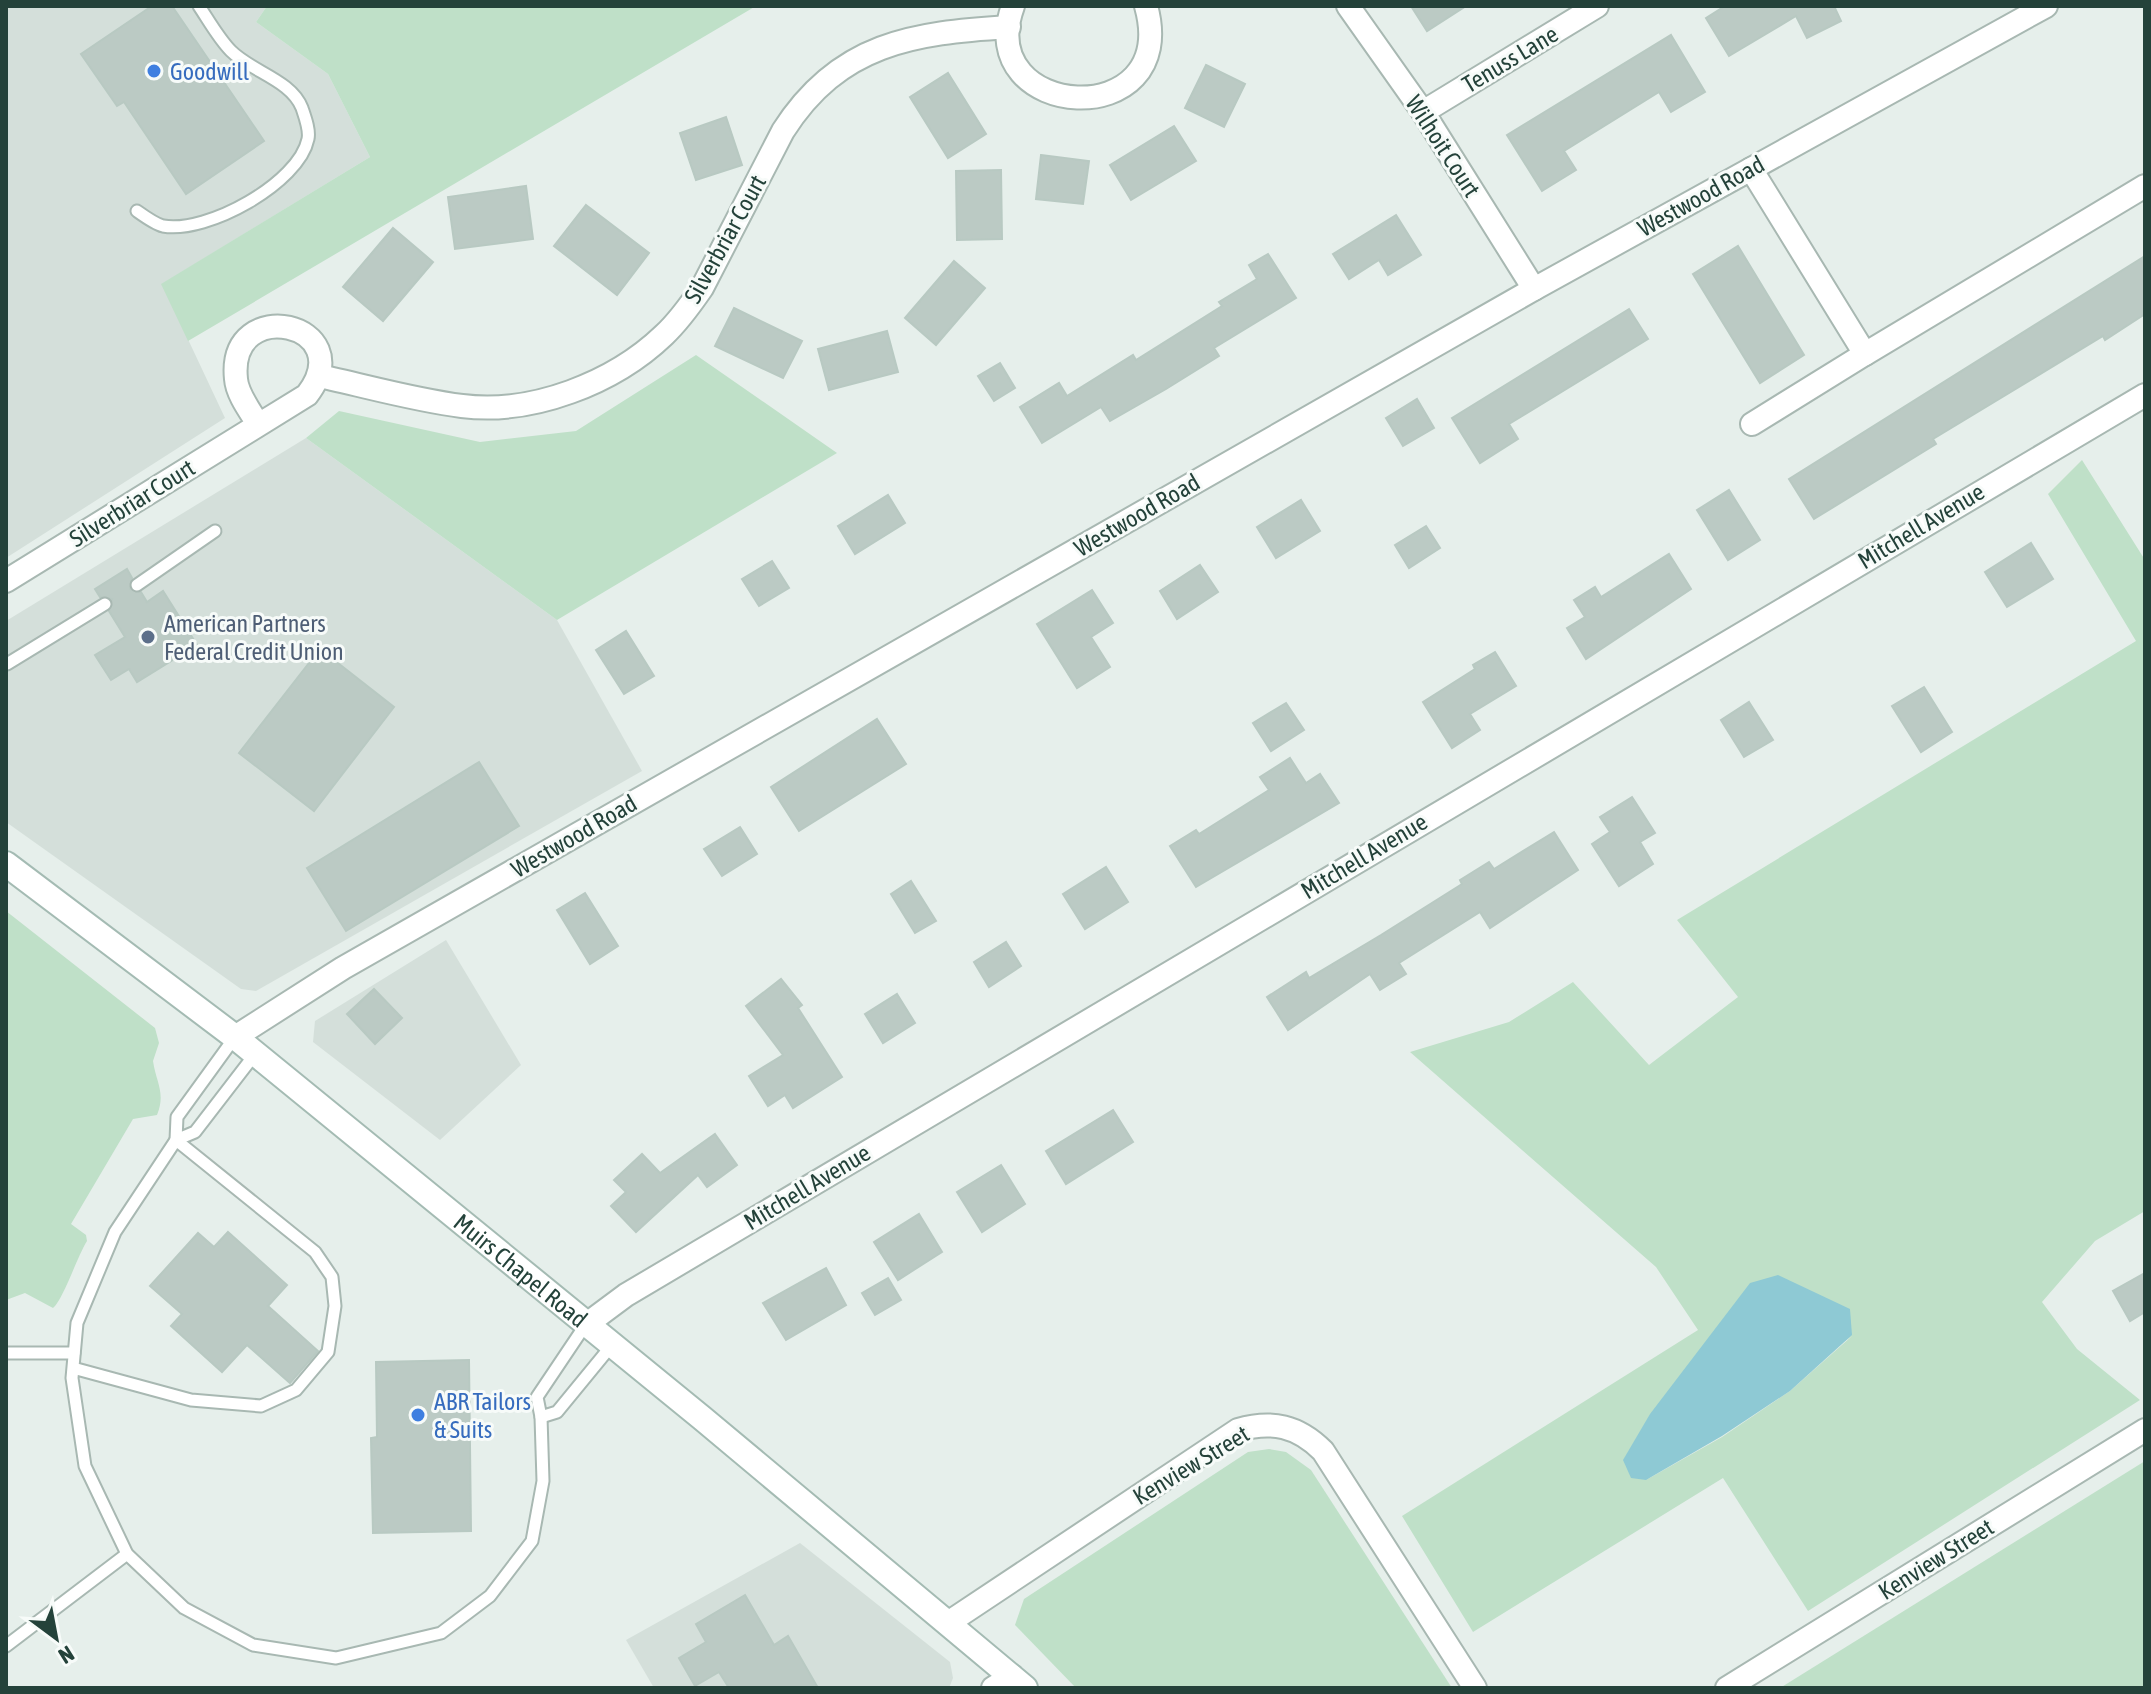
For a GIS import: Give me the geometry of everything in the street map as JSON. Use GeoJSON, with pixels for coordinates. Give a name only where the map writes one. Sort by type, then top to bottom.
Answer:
{"type":"FeatureCollection","features":[{"type":"Feature","properties":{"kind":"main road","name":"Muirs Chapel Road"},"geometry":{"type":"LineString","coordinates":[[6,864],[235,1037],[587,1324],[948,1623],[1010,1684]]}},
{"type":"Feature","properties":{"kind":"street","name":"Silverbriar Court"},"geometry":{"type":"LineString","coordinates":[[6,581],[307,395],[319,376],[464,407],[494,407],[565,394],[607,374],[655,343],[686,311],[702,288],[799,106],[818,86],[854,61],[896,42],[1011,16],[1015,58],[1033,83],[1060,98],[1091,99],[1120,87],[1141,64],[1150,34],[1146,6]]}},
{"type":"Feature","properties":{"kind":"street","name":"Wilhoit Court"},"geometry":{"type":"LineString","coordinates":[[1348,6],[1423,112],[1534,289]]}},
{"type":"Feature","properties":{"kind":"street","name":"Tenuss Lane"},"geometry":{"type":"LineString","coordinates":[[1423,112],[1597,6]]}},
{"type":"Feature","properties":{"kind":"street","name":"Westwood Road"},"geometry":{"type":"LineString","coordinates":[[235,1037],[343,968],[1534,289],[2046,6]]}},
{"type":"Feature","properties":{"kind":"street"},"geometry":{"type":"LineString","coordinates":[[1751,169],[1865,354]]}},
{"type":"Feature","properties":{"kind":"street"},"geometry":{"type":"LineString","coordinates":[[1752,424],[2145,186]]}},
{"type":"Feature","properties":{"kind":"street"},"geometry":{"type":"LineString","coordinates":[[258,424],[236,382],[241,349],[252,335],[266,326],[281,324],[297,329],[310,338],[317,350],[319,376]]}},
{"type":"Feature","properties":{"kind":"street","name":"Mitchell Avenue"},"geometry":{"type":"LineString","coordinates":[[587,1324],[626,1295],[2145,395]]}},
{"type":"Feature","properties":{"kind":"street","name":"Kenview Street"},"geometry":{"type":"LineString","coordinates":[[948,1623],[1238,1430],[1258,1424],[1277,1425],[1296,1430],[1323,1451],[1475,1688]]}},
{"type":"Feature","properties":{"kind":"street","name":"Kenview Street"},"geometry":{"type":"LineString","coordinates":[[1727,1688],[2145,1430]]}},
{"type":"Feature","properties":{"kind":"lane"},"geometry":{"type":"LineString","coordinates":[[137,211],[162,226],[196,225],[223,218],[279,179],[299,157],[308,140],[301,105],[282,83],[254,70],[230,50],[199,6]]}},
{"type":"Feature","properties":{"kind":"lane"},"geometry":{"type":"LineString","coordinates":[[137,585],[215,531]]}},
{"type":"Feature","properties":{"kind":"lane"},"geometry":{"type":"LineString","coordinates":[[7,664],[105,604]]}},
{"type":"Feature","properties":{"kind":"lane"},"geometry":{"type":"LineString","coordinates":[[235,1037],[177,1117],[176,1140],[115,1232],[77,1323],[74,1353],[73,1368],[85,1466],[127,1554],[184,1608],[253,1645],[336,1658],[441,1633],[490,1596],[532,1541],[543,1481],[541,1417],[537,1397],[587,1324]]}},
{"type":"Feature","properties":{"kind":"lane"},"geometry":{"type":"LineString","coordinates":[[176,1140],[195,1132],[255,1054]]}},
{"type":"Feature","properties":{"kind":"lane"},"geometry":{"type":"LineString","coordinates":[[73,1368],[191,1400],[261,1406],[296,1390],[328,1352],[335,1306],[332,1277],[315,1252],[176,1140]]}},
{"type":"Feature","properties":{"kind":"lane"},"geometry":{"type":"LineString","coordinates":[[541,1417],[557,1412],[612,1345]]}},
{"type":"Feature","properties":{"kind":"lane"},"geometry":{"type":"LineString","coordinates":[[6,1353],[74,1353]]}},
{"type":"Feature","properties":{"kind":"lane"},"geometry":{"type":"LineString","coordinates":[[6,1646],[127,1554]]}},
{"type":"Feature","properties":{"kind":"shaded area"},"geometry":{"type":"Polygon","coordinates":[[[6,6],[267,6],[256,22],[328,74],[370,157],[162,284],[225,418],[6,558],[6,6]]]}},
{"type":"Feature","properties":{"kind":"shaded area"},"geometry":{"type":"Polygon","coordinates":[[[306,438],[557,620],[642,771],[256,991],[241,989],[6,822],[6,621],[306,438]]]}},
{"type":"Feature","properties":{"kind":"shaded area"},"geometry":{"type":"Polygon","coordinates":[[[446,940],[521,1065],[440,1140],[313,1042],[315,1021],[446,940]]]}},
{"type":"Feature","properties":{"kind":"shaded area"},"geometry":{"type":"Polygon","coordinates":[[[800,1543],[950,1662],[953,1678],[949,1688],[654,1688],[626,1640],[800,1543]]]}},
{"type":"Feature","properties":{"kind":"green space"},"geometry":{"type":"Polygon","coordinates":[[[267,6],[756,6],[188,341],[161,284],[370,157],[328,74],[256,22],[267,6]]]}},
{"type":"Feature","properties":{"kind":"green space"},"geometry":{"type":"Polygon","coordinates":[[[696,355],[837,453],[557,620],[306,438],[339,411],[480,442],[576,431],[696,355]]]}},
{"type":"Feature","properties":{"kind":"green space"},"geometry":{"type":"Polygon","coordinates":[[[2082,460],[2145,560],[2145,1211],[2095,1241],[2042,1302],[2077,1349],[2140,1400],[1808,1611],[1723,1478],[1473,1632],[1402,1516],[1698,1330],[1656,1267],[1410,1052],[1509,1022],[1573,982],[1649,1065],[1738,997],[1677,920],[2136,641],[2048,494],[2082,460]],[[1852,1336],[1646,1480],[1722,1437],[1790,1391],[1852,1336]]]}},
{"type":"Feature","properties":{"kind":"green space"},"geometry":{"type":"Polygon","coordinates":[[[6,911],[155,1028],[159,1043],[153,1061],[160,1094],[157,1115],[133,1119],[71,1224],[86,1235],[87,1241],[53,1308],[25,1293],[6,1300],[6,911]]]}},
{"type":"Feature","properties":{"kind":"green space"},"geometry":{"type":"Polygon","coordinates":[[[1269,1449],[1286,1452],[1311,1470],[1452,1688],[1076,1688],[1015,1625],[1024,1599],[1248,1452],[1269,1449]]]}},
{"type":"Feature","properties":{"kind":"green space"},"geometry":{"type":"Polygon","coordinates":[[[2145,1461],[2145,1688],[1780,1688],[2145,1461]]]}},
{"type":"Feature","properties":{"kind":"water"},"geometry":{"type":"Polygon","coordinates":[[[1778,1275],[1850,1309],[1852,1335],[1790,1391],[1722,1436],[1646,1480],[1631,1478],[1623,1460],[1650,1414],[1750,1283],[1778,1275]]]}},
{"type":"Feature","properties":{"kind":"building"},"geometry":{"type":"Polygon","coordinates":[[[152,6],[172,6],[264,141],[186,194],[124,102],[117,106],[81,54],[152,6]]]}},
{"type":"Feature","properties":{"kind":"building"},"geometry":{"type":"Polygon","coordinates":[[[1411,6],[1466,6],[1427,31],[1411,6]]]}},
{"type":"Feature","properties":{"kind":"building"},"geometry":{"type":"Polygon","coordinates":[[[1725,6],[1834,6],[1841,21],[1807,38],[1796,16],[1729,56],[1706,18],[1725,6]]]}},
{"type":"Feature","properties":{"kind":"building"},"geometry":{"type":"Polygon","coordinates":[[[1671,35],[1705,92],[1671,112],[1659,92],[1564,151],[1576,170],[1542,191],[1507,135],[1671,35]]]}},
{"type":"Feature","properties":{"kind":"building"},"geometry":{"type":"Polygon","coordinates":[[[1206,65],[1245,84],[1224,127],[1185,108],[1206,65]]]}},
{"type":"Feature","properties":{"kind":"building"},"geometry":{"type":"Polygon","coordinates":[[[948,73],[986,134],[948,158],[910,97],[948,73]]]}},
{"type":"Feature","properties":{"kind":"building"},"geometry":{"type":"Polygon","coordinates":[[[726,117],[742,165],[696,180],[680,133],[726,117]]]}},
{"type":"Feature","properties":{"kind":"building"},"geometry":{"type":"Polygon","coordinates":[[[1174,126],[1196,161],[1131,200],[1110,165],[1174,126]]]}},
{"type":"Feature","properties":{"kind":"building"},"geometry":{"type":"Polygon","coordinates":[[[1041,155],[1089,161],[1083,204],[1036,199],[1041,155]]]}},
{"type":"Feature","properties":{"kind":"building"},"geometry":{"type":"Polygon","coordinates":[[[1001,170],[1002,239],[957,240],[956,171],[1001,170]]]}},
{"type":"Feature","properties":{"kind":"building"},"geometry":{"type":"Polygon","coordinates":[[[526,186],[533,239],[455,249],[448,197],[526,186]]]}},
{"type":"Feature","properties":{"kind":"building"},"geometry":{"type":"Polygon","coordinates":[[[586,205],[649,253],[617,295],[554,246],[586,205]]]}},
{"type":"Feature","properties":{"kind":"building"},"geometry":{"type":"Polygon","coordinates":[[[1396,215],[1421,255],[1388,275],[1379,260],[1349,279],[1333,254],[1396,215]]]}},
{"type":"Feature","properties":{"kind":"building"},"geometry":{"type":"Polygon","coordinates":[[[393,228],[433,262],[383,321],[343,287],[393,228]]]}},
{"type":"Feature","properties":{"kind":"building"},"geometry":{"type":"Polygon","coordinates":[[[1738,246],[1804,355],[1760,383],[1693,274],[1738,246]]]}},
{"type":"Feature","properties":{"kind":"building"},"geometry":{"type":"Polygon","coordinates":[[[1268,254],[1296,298],[1214,348],[1219,356],[1110,421],[1101,407],[1042,443],[1020,407],[1059,383],[1067,396],[1133,355],[1136,360],[1222,306],[1219,302],[1257,279],[1249,265],[1268,254]]]}},
{"type":"Feature","properties":{"kind":"building"},"geometry":{"type":"Polygon","coordinates":[[[2145,256],[2145,314],[1933,439],[1936,444],[1814,519],[1789,479],[2145,256]]]}},
{"type":"Feature","properties":{"kind":"building"},"geometry":{"type":"Polygon","coordinates":[[[954,261],[985,288],[936,345],[905,318],[954,261]]]}},
{"type":"Feature","properties":{"kind":"building"},"geometry":{"type":"Polygon","coordinates":[[[734,308],[802,341],[783,378],[715,346],[734,308]]]}},
{"type":"Feature","properties":{"kind":"building"},"geometry":{"type":"Polygon","coordinates":[[[1629,309],[1648,339],[1509,424],[1518,439],[1480,463],[1452,418],[1629,309]]]}},
{"type":"Feature","properties":{"kind":"building"},"geometry":{"type":"Polygon","coordinates":[[[887,331],[898,372],[829,390],[818,349],[887,331]]]}},
{"type":"Feature","properties":{"kind":"building"},"geometry":{"type":"Polygon","coordinates":[[[1000,363],[1015,388],[994,401],[978,376],[1000,363]]]}},
{"type":"Feature","properties":{"kind":"building"},"geometry":{"type":"Polygon","coordinates":[[[1417,399],[1434,428],[1403,446],[1386,418],[1417,399]]]}},
{"type":"Feature","properties":{"kind":"building"},"geometry":{"type":"Polygon","coordinates":[[[1729,490],[1760,540],[1728,560],[1697,510],[1729,490]]]}},
{"type":"Feature","properties":{"kind":"building"},"geometry":{"type":"Polygon","coordinates":[[[888,495],[905,523],[855,554],[838,526],[888,495]]]}},
{"type":"Feature","properties":{"kind":"building"},"geometry":{"type":"Polygon","coordinates":[[[1301,500],[1320,531],[1276,558],[1257,527],[1301,500]]]}},
{"type":"Feature","properties":{"kind":"building"},"geometry":{"type":"Polygon","coordinates":[[[1426,526],[1440,548],[1409,568],[1395,545],[1426,526]]]}},
{"type":"Feature","properties":{"kind":"building"},"geometry":{"type":"Polygon","coordinates":[[[2031,543],[2053,579],[2007,607],[1985,572],[2031,543]]]}},
{"type":"Feature","properties":{"kind":"building"},"geometry":{"type":"Polygon","coordinates":[[[1669,554],[1691,589],[1586,659],[1567,628],[1585,617],[1574,600],[1595,587],[1601,597],[1669,554]]]}},
{"type":"Feature","properties":{"kind":"building"},"geometry":{"type":"Polygon","coordinates":[[[772,561],[789,588],[759,606],[742,579],[772,561]]]}},
{"type":"Feature","properties":{"kind":"building"},"geometry":{"type":"Polygon","coordinates":[[[1200,565],[1218,592],[1177,619],[1160,591],[1200,565]]]}},
{"type":"Feature","properties":{"kind":"building"},"geometry":{"type":"Polygon","coordinates":[[[127,569],[132,578],[130,589],[141,592],[147,602],[163,591],[197,645],[137,682],[129,669],[111,680],[95,655],[125,637],[109,611],[112,599],[100,597],[95,589],[127,569]]]}},
{"type":"Feature","properties":{"kind":"building"},"geometry":{"type":"Polygon","coordinates":[[[1092,590],[1113,623],[1091,637],[1110,667],[1077,688],[1037,624],[1092,590]]]}},
{"type":"Feature","properties":{"kind":"building"},"geometry":{"type":"Polygon","coordinates":[[[626,631],[654,676],[624,694],[596,650],[626,631]]]}},
{"type":"Feature","properties":{"kind":"building"},"geometry":{"type":"Polygon","coordinates":[[[320,649],[394,707],[314,811],[239,753],[320,649]]]}},
{"type":"Feature","properties":{"kind":"building"},"geometry":{"type":"Polygon","coordinates":[[[1495,652],[1516,686],[1470,714],[1480,730],[1452,748],[1423,702],[1475,669],[1473,665],[1495,652]]]}},
{"type":"Feature","properties":{"kind":"building"},"geometry":{"type":"Polygon","coordinates":[[[1924,687],[1952,732],[1921,752],[1892,706],[1924,687]]]}},
{"type":"Feature","properties":{"kind":"building"},"geometry":{"type":"Polygon","coordinates":[[[1749,702],[1773,740],[1744,757],[1721,720],[1749,702]]]}},
{"type":"Feature","properties":{"kind":"building"},"geometry":{"type":"Polygon","coordinates":[[[1286,703],[1304,730],[1271,751],[1253,723],[1286,703]]]}},
{"type":"Feature","properties":{"kind":"building"},"geometry":{"type":"Polygon","coordinates":[[[877,719],[906,764],[799,831],[771,787],[877,719]]]}},
{"type":"Feature","properties":{"kind":"building"},"geometry":{"type":"Polygon","coordinates":[[[1290,758],[1306,783],[1320,774],[1339,803],[1196,887],[1170,846],[1196,830],[1199,834],[1269,790],[1260,777],[1290,758]]]}},
{"type":"Feature","properties":{"kind":"building"},"geometry":{"type":"Polygon","coordinates":[[[479,762],[519,826],[346,931],[307,868],[479,762]]]}},
{"type":"Feature","properties":{"kind":"building"},"geometry":{"type":"Polygon","coordinates":[[[1632,797],[1655,833],[1640,842],[1653,864],[1619,886],[1592,844],[1610,832],[1600,817],[1632,797]]]}},
{"type":"Feature","properties":{"kind":"building"},"geometry":{"type":"Polygon","coordinates":[[[740,827],[757,854],[722,876],[704,849],[740,827]]]}},
{"type":"Feature","properties":{"kind":"building"},"geometry":{"type":"Polygon","coordinates":[[[1554,832],[1578,870],[1490,928],[1480,912],[1399,963],[1406,974],[1380,990],[1370,974],[1288,1030],[1267,997],[1306,972],[1309,978],[1381,935],[1462,884],[1460,880],[1489,862],[1494,869],[1554,832]]]}},
{"type":"Feature","properties":{"kind":"building"},"geometry":{"type":"Polygon","coordinates":[[[1106,867],[1128,902],[1085,929],[1063,894],[1106,867]]]}},
{"type":"Feature","properties":{"kind":"building"},"geometry":{"type":"Polygon","coordinates":[[[911,881],[936,921],[915,933],[891,894],[911,881]]]}},
{"type":"Feature","properties":{"kind":"building"},"geometry":{"type":"Polygon","coordinates":[[[585,893],[618,946],[590,964],[557,910],[585,893]]]}},
{"type":"Feature","properties":{"kind":"building"},"geometry":{"type":"Polygon","coordinates":[[[1006,942],[1021,966],[989,987],[974,962],[1006,942]]]}},
{"type":"Feature","properties":{"kind":"building"},"geometry":{"type":"Polygon","coordinates":[[[781,979],[802,1005],[798,1008],[842,1077],[793,1108],[785,1095],[768,1106],[749,1076],[783,1055],[746,1006],[781,979]]]}},
{"type":"Feature","properties":{"kind":"building"},"geometry":{"type":"Polygon","coordinates":[[[374,989],[402,1018],[375,1044],[347,1014],[374,989]]]}},
{"type":"Feature","properties":{"kind":"building"},"geometry":{"type":"Polygon","coordinates":[[[897,994],[915,1023],[883,1043],[865,1014],[897,994]]]}},
{"type":"Feature","properties":{"kind":"building"},"geometry":{"type":"Polygon","coordinates":[[[1113,1110],[1133,1142],[1066,1184],[1046,1151],[1113,1110]]]}},
{"type":"Feature","properties":{"kind":"building"},"geometry":{"type":"Polygon","coordinates":[[[715,1134],[737,1165],[707,1187],[698,1175],[636,1232],[611,1206],[626,1192],[614,1180],[642,1154],[660,1173],[715,1134]]]}},
{"type":"Feature","properties":{"kind":"building"},"geometry":{"type":"Polygon","coordinates":[[[1001,1165],[1025,1204],[982,1232],[957,1192],[1001,1165]]]}},
{"type":"Feature","properties":{"kind":"building"},"geometry":{"type":"Polygon","coordinates":[[[919,1214],[942,1252],[898,1280],[874,1242],[919,1214]]]}},
{"type":"Feature","properties":{"kind":"building"},"geometry":{"type":"Polygon","coordinates":[[[228,1232],[287,1285],[268,1306],[318,1351],[290,1383],[247,1345],[222,1372],[171,1326],[182,1314],[150,1286],[198,1233],[214,1247],[228,1232]]]}},
{"type":"Feature","properties":{"kind":"building"},"geometry":{"type":"Polygon","coordinates":[[[826,1268],[846,1305],[786,1340],[763,1303],[826,1268]]]}},
{"type":"Feature","properties":{"kind":"building"},"geometry":{"type":"Polygon","coordinates":[[[2145,1273],[2145,1312],[2130,1321],[2113,1291],[2145,1273]]]}},
{"type":"Feature","properties":{"kind":"building"},"geometry":{"type":"Polygon","coordinates":[[[888,1278],[901,1300],[875,1315],[862,1293],[888,1278]]]}},
{"type":"Feature","properties":{"kind":"building"},"geometry":{"type":"Polygon","coordinates":[[[469,1360],[471,1531],[373,1533],[371,1438],[377,1437],[376,1362],[469,1360]]]}},
{"type":"Feature","properties":{"kind":"building"},"geometry":{"type":"Polygon","coordinates":[[[745,1595],[774,1645],[788,1636],[818,1688],[729,1688],[719,1672],[695,1686],[679,1658],[706,1642],[696,1624],[745,1595]]]}},
{"type":"Feature","properties":{"kind":"place","name":"Goodwill"},"geometry":{"type":"Point","coordinates":[154,71]}},
{"type":"Feature","properties":{"kind":"place","name":"American Partners Federal Credit Union"},"geometry":{"type":"Point","coordinates":[148,637]}},
{"type":"Feature","properties":{"kind":"place","name":"ABR Tailors & Suits"},"geometry":{"type":"Point","coordinates":[418,1415]}}]}
